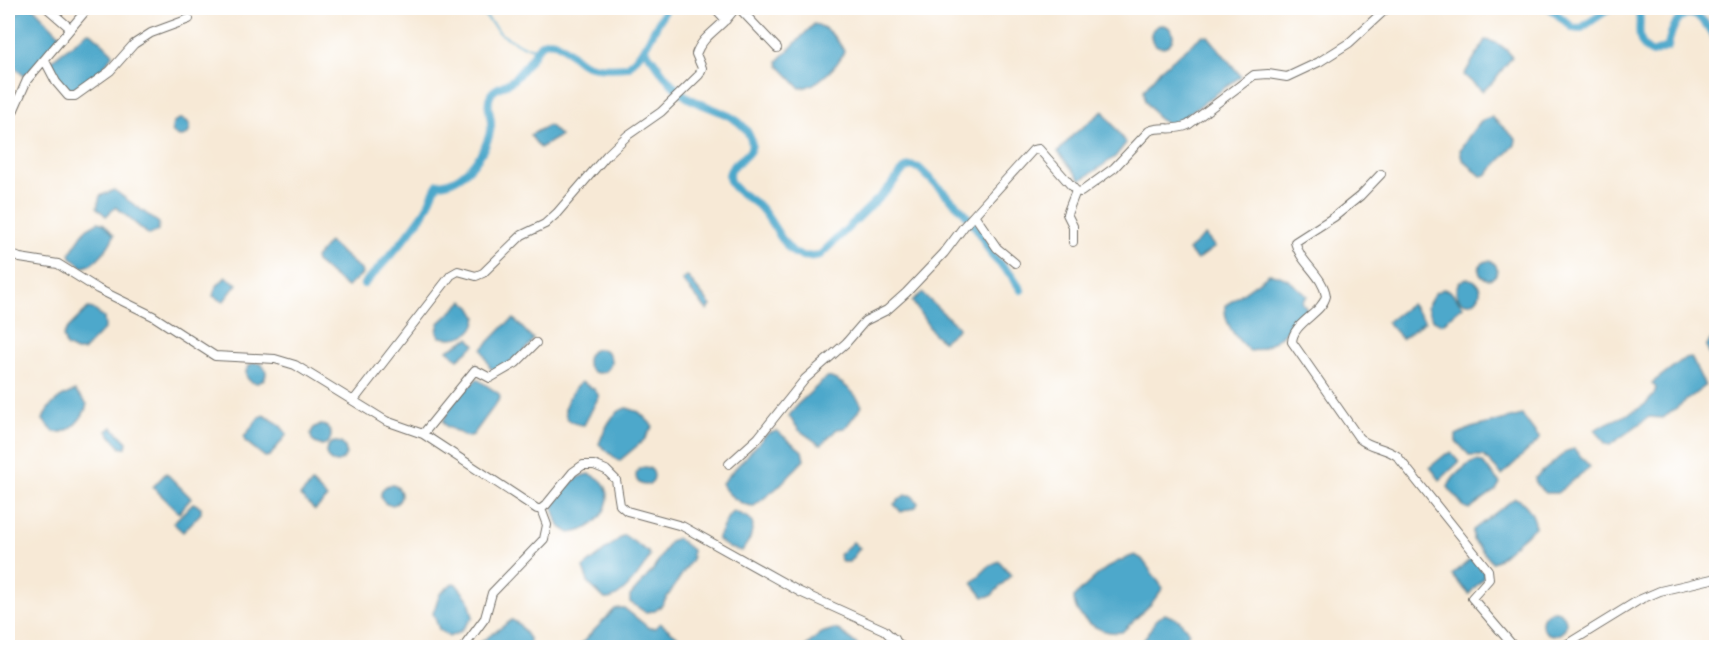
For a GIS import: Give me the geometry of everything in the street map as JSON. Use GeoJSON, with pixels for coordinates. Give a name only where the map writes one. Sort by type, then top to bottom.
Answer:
{"type":"FeatureCollection","features":[{"type":"Feature","properties":{"kind":"street"},"geometry":{"type":"LineString","coordinates":[[47,8],[70,28]]}},
{"type":"Feature","properties":{"kind":"street"},"geometry":{"type":"LineString","coordinates":[[8,123],[24,85],[88,8]]}},
{"type":"Feature","properties":{"kind":"street"},"geometry":{"type":"LineString","coordinates":[[714,8],[726,20]]}},
{"type":"Feature","properties":{"kind":"street"},"geometry":{"type":"LineString","coordinates":[[354,400],[451,275],[458,271],[476,276],[483,273],[522,235],[545,224],[607,155],[686,88],[702,68],[696,54],[699,45],[737,8],[777,48]]}},
{"type":"Feature","properties":{"kind":"street"},"geometry":{"type":"LineString","coordinates":[[729,464],[758,438],[805,380],[846,343],[865,321],[887,310],[906,293],[944,253],[965,225],[1033,150],[1039,149],[1076,191],[1081,192],[1094,185],[1114,168],[1149,131],[1156,128],[1177,130],[1188,125],[1254,75],[1268,74],[1287,77],[1319,62],[1349,43],[1387,8]]}},
{"type":"Feature","properties":{"kind":"street"},"geometry":{"type":"LineString","coordinates":[[45,61],[56,82],[68,96],[75,96],[110,71],[134,44],[151,33],[189,19]]}},
{"type":"Feature","properties":{"kind":"street"},"geometry":{"type":"LineString","coordinates":[[1381,174],[1360,196],[1334,217],[1294,242],[1297,252],[1321,282],[1326,296],[1322,306],[1296,332],[1292,342],[1359,438],[1365,443],[1389,450],[1397,456],[1488,570],[1489,579],[1472,598],[1515,648]]}},
{"type":"Feature","properties":{"kind":"street"},"geometry":{"type":"LineString","coordinates":[[1073,242],[1073,226],[1067,214],[1076,191]]}},
{"type":"Feature","properties":{"kind":"street"},"geometry":{"type":"LineString","coordinates":[[974,216],[997,248],[1015,262]]}},
{"type":"Feature","properties":{"kind":"street"},"geometry":{"type":"LineString","coordinates":[[8,253],[20,258],[58,264],[98,289],[153,316],[215,357],[275,359],[288,362],[397,426],[423,434],[529,505],[541,509]]}},
{"type":"Feature","properties":{"kind":"street"},"geometry":{"type":"LineString","coordinates":[[423,434],[475,370],[490,378],[516,363],[536,343]]}},
{"type":"Feature","properties":{"kind":"street"},"geometry":{"type":"LineString","coordinates":[[541,509],[573,472],[583,465],[594,465],[606,470],[616,480],[620,505],[627,512],[682,526],[717,548],[758,566],[800,592],[867,621],[895,639],[903,648]]}},
{"type":"Feature","properties":{"kind":"street"},"geometry":{"type":"LineString","coordinates":[[463,648],[484,618],[492,594],[546,536],[547,525],[541,509]]}},
{"type":"Feature","properties":{"kind":"street"},"geometry":{"type":"LineString","coordinates":[[1561,648],[1639,600],[1660,591],[1716,578]]}},
{"type":"Feature","properties":{"kind":"street"},"geometry":{"type":"LineString","coordinates":[[884,648],[895,639]]}},
{"type":"Feature","properties":{"kind":"water"},"geometry":{"type":"Polygon","coordinates":[[[23,8],[34,8],[61,36],[46,55],[24,76],[8,61],[8,21],[23,8]]]}},
{"type":"Feature","properties":{"kind":"water"},"geometry":{"type":"Polygon","coordinates":[[[814,24],[828,31],[844,51],[826,75],[813,84],[800,88],[779,66],[778,61],[814,24]]]}},
{"type":"Feature","properties":{"kind":"water"},"geometry":{"type":"Polygon","coordinates":[[[1162,25],[1170,28],[1173,36],[1170,44],[1162,47],[1154,44],[1151,36],[1154,28],[1162,25]]]}},
{"type":"Feature","properties":{"kind":"water"},"geometry":{"type":"Polygon","coordinates":[[[88,32],[112,52],[112,55],[93,77],[68,90],[57,78],[51,61],[88,32]]]}},
{"type":"Feature","properties":{"kind":"water"},"geometry":{"type":"Polygon","coordinates":[[[1203,35],[1208,36],[1241,76],[1171,126],[1159,119],[1145,101],[1144,90],[1160,70],[1203,35]]]}},
{"type":"Feature","properties":{"kind":"water"},"geometry":{"type":"Polygon","coordinates":[[[1485,40],[1500,46],[1512,57],[1492,83],[1482,91],[1464,75],[1485,40]]]}},
{"type":"Feature","properties":{"kind":"water"},"geometry":{"type":"Polygon","coordinates":[[[1103,111],[1126,143],[1115,157],[1081,180],[1058,152],[1073,135],[1103,111]]]}},
{"type":"Feature","properties":{"kind":"water"},"geometry":{"type":"Polygon","coordinates":[[[1492,117],[1516,139],[1515,145],[1486,175],[1481,176],[1462,159],[1460,150],[1477,125],[1492,117]]]}},
{"type":"Feature","properties":{"kind":"water"},"geometry":{"type":"Polygon","coordinates":[[[181,119],[187,122],[190,128],[187,134],[181,137],[175,134],[172,128],[175,122],[181,119]]]}},
{"type":"Feature","properties":{"kind":"water"},"geometry":{"type":"Polygon","coordinates":[[[549,125],[560,136],[540,148],[530,135],[549,125]]]}},
{"type":"Feature","properties":{"kind":"water"},"geometry":{"type":"Polygon","coordinates":[[[114,190],[159,223],[158,231],[149,235],[116,207],[106,216],[97,208],[100,196],[114,190]]]}},
{"type":"Feature","properties":{"kind":"water"},"geometry":{"type":"Polygon","coordinates":[[[98,222],[104,224],[114,235],[102,255],[88,266],[83,267],[71,257],[70,253],[86,229],[98,222]]]}},
{"type":"Feature","properties":{"kind":"water"},"geometry":{"type":"Polygon","coordinates":[[[1205,235],[1215,247],[1197,260],[1188,250],[1205,235]]]}},
{"type":"Feature","properties":{"kind":"water"},"geometry":{"type":"Polygon","coordinates":[[[329,242],[361,270],[362,274],[347,287],[316,262],[315,258],[329,242]]]}},
{"type":"Feature","properties":{"kind":"water"},"geometry":{"type":"Polygon","coordinates":[[[1484,261],[1492,261],[1497,266],[1495,277],[1484,279],[1479,274],[1479,266],[1484,261]]]}},
{"type":"Feature","properties":{"kind":"water"},"geometry":{"type":"Polygon","coordinates":[[[1269,274],[1285,278],[1303,292],[1307,296],[1302,302],[1307,309],[1289,329],[1274,341],[1258,350],[1250,351],[1232,331],[1225,313],[1225,306],[1269,274]]]}},
{"type":"Feature","properties":{"kind":"water"},"geometry":{"type":"Polygon","coordinates":[[[687,276],[711,306],[707,310],[682,280],[687,276]]]}},
{"type":"Feature","properties":{"kind":"water"},"geometry":{"type":"Polygon","coordinates":[[[226,277],[237,284],[223,302],[213,296],[216,287],[226,277]]]}},
{"type":"Feature","properties":{"kind":"water"},"geometry":{"type":"Polygon","coordinates":[[[1468,279],[1477,282],[1480,291],[1477,300],[1468,303],[1459,300],[1456,291],[1459,282],[1468,279]]]}},
{"type":"Feature","properties":{"kind":"water"},"geometry":{"type":"Polygon","coordinates":[[[1443,289],[1450,291],[1463,306],[1442,324],[1433,320],[1427,307],[1435,293],[1443,289]]]}},
{"type":"Feature","properties":{"kind":"water"},"geometry":{"type":"Polygon","coordinates":[[[922,293],[957,326],[958,329],[943,341],[933,333],[912,301],[922,293]]]}},
{"type":"Feature","properties":{"kind":"water"},"geometry":{"type":"Polygon","coordinates":[[[463,301],[471,307],[477,317],[472,329],[464,336],[440,337],[437,331],[439,323],[463,301]]]}},
{"type":"Feature","properties":{"kind":"water"},"geometry":{"type":"Polygon","coordinates":[[[1411,304],[1425,321],[1402,339],[1387,322],[1411,304]]]}},
{"type":"Feature","properties":{"kind":"water"},"geometry":{"type":"Polygon","coordinates":[[[88,308],[93,309],[104,318],[105,328],[83,351],[76,351],[66,346],[63,336],[88,308]]]}},
{"type":"Feature","properties":{"kind":"water"},"geometry":{"type":"Polygon","coordinates":[[[514,319],[533,339],[521,354],[508,364],[495,369],[490,368],[482,349],[514,319]]]}},
{"type":"Feature","properties":{"kind":"water"},"geometry":{"type":"Polygon","coordinates":[[[1716,333],[1716,370],[1706,346],[1716,333]]]}},
{"type":"Feature","properties":{"kind":"water"},"geometry":{"type":"Polygon","coordinates":[[[469,338],[475,345],[458,359],[447,350],[469,338]]]}},
{"type":"Feature","properties":{"kind":"water"},"geometry":{"type":"Polygon","coordinates":[[[599,349],[604,350],[610,356],[610,366],[604,372],[599,373],[594,372],[588,366],[587,361],[588,356],[594,350],[599,349]]]}},
{"type":"Feature","properties":{"kind":"water"},"geometry":{"type":"Polygon","coordinates":[[[1691,357],[1705,386],[1663,418],[1649,417],[1610,445],[1606,444],[1595,430],[1647,403],[1656,388],[1652,383],[1685,358],[1691,357]]]}},
{"type":"Feature","properties":{"kind":"water"},"geometry":{"type":"Polygon","coordinates":[[[256,363],[263,366],[266,373],[263,380],[256,383],[249,380],[246,373],[249,366],[256,363]]]}},
{"type":"Feature","properties":{"kind":"water"},"geometry":{"type":"Polygon","coordinates":[[[827,377],[848,388],[862,406],[845,428],[837,429],[822,444],[819,444],[799,430],[789,416],[797,405],[827,377]]]}},
{"type":"Feature","properties":{"kind":"water"},"geometry":{"type":"Polygon","coordinates":[[[477,379],[499,394],[500,398],[473,435],[467,437],[446,426],[443,421],[455,400],[477,379]]]}},
{"type":"Feature","properties":{"kind":"water"},"geometry":{"type":"Polygon","coordinates":[[[581,382],[594,389],[599,396],[584,425],[574,423],[565,414],[567,401],[581,382]]]}},
{"type":"Feature","properties":{"kind":"water"},"geometry":{"type":"Polygon","coordinates":[[[75,391],[87,404],[83,415],[65,431],[54,432],[43,420],[47,410],[65,395],[75,391]]]}},
{"type":"Feature","properties":{"kind":"water"},"geometry":{"type":"Polygon","coordinates":[[[627,408],[639,412],[653,426],[644,440],[619,461],[599,444],[613,417],[627,408]]]}},
{"type":"Feature","properties":{"kind":"water"},"geometry":{"type":"Polygon","coordinates":[[[264,415],[279,424],[287,434],[270,456],[265,457],[245,441],[244,437],[259,417],[264,415]]]}},
{"type":"Feature","properties":{"kind":"water"},"geometry":{"type":"Polygon","coordinates":[[[1522,415],[1540,439],[1502,475],[1484,456],[1470,456],[1456,441],[1456,435],[1471,428],[1522,415]]]}},
{"type":"Feature","properties":{"kind":"water"},"geometry":{"type":"Polygon","coordinates":[[[317,425],[325,425],[331,431],[331,439],[325,445],[317,445],[311,439],[311,431],[317,425]]]}},
{"type":"Feature","properties":{"kind":"water"},"geometry":{"type":"Polygon","coordinates":[[[112,427],[127,442],[126,447],[121,448],[107,431],[112,427]]]}},
{"type":"Feature","properties":{"kind":"water"},"geometry":{"type":"Polygon","coordinates":[[[777,431],[802,451],[804,460],[778,487],[754,506],[739,502],[730,495],[722,483],[767,434],[777,431]]]}},
{"type":"Feature","properties":{"kind":"water"},"geometry":{"type":"Polygon","coordinates":[[[336,442],[343,445],[346,452],[343,459],[336,462],[329,459],[326,452],[329,445],[336,442]]]}},
{"type":"Feature","properties":{"kind":"water"},"geometry":{"type":"Polygon","coordinates":[[[1574,449],[1590,467],[1557,493],[1546,493],[1536,484],[1535,478],[1567,451],[1574,449]]]}},
{"type":"Feature","properties":{"kind":"water"},"geometry":{"type":"Polygon","coordinates":[[[1451,453],[1459,462],[1440,480],[1430,467],[1446,454],[1451,453]]]}},
{"type":"Feature","properties":{"kind":"water"},"geometry":{"type":"Polygon","coordinates":[[[1476,461],[1482,462],[1500,483],[1496,490],[1469,509],[1464,507],[1448,487],[1460,471],[1476,461]]]}},
{"type":"Feature","properties":{"kind":"water"},"geometry":{"type":"Polygon","coordinates":[[[641,467],[649,467],[654,472],[652,483],[641,485],[636,480],[636,472],[641,467]]]}},
{"type":"Feature","properties":{"kind":"water"},"geometry":{"type":"Polygon","coordinates":[[[166,473],[191,498],[179,513],[153,487],[166,473]]]}},
{"type":"Feature","properties":{"kind":"water"},"geometry":{"type":"Polygon","coordinates":[[[589,474],[600,479],[606,487],[608,496],[606,506],[601,516],[593,524],[583,530],[570,533],[559,526],[553,508],[567,486],[583,475],[589,474]]]}},
{"type":"Feature","properties":{"kind":"water"},"geometry":{"type":"Polygon","coordinates":[[[312,483],[327,498],[315,510],[300,496],[312,483]]]}},
{"type":"Feature","properties":{"kind":"water"},"geometry":{"type":"Polygon","coordinates":[[[387,485],[395,485],[401,491],[401,499],[395,505],[387,505],[381,499],[381,491],[387,485]]]}},
{"type":"Feature","properties":{"kind":"water"},"geometry":{"type":"Polygon","coordinates":[[[905,495],[912,495],[918,503],[916,507],[901,512],[894,504],[905,495]]]}},
{"type":"Feature","properties":{"kind":"water"},"geometry":{"type":"Polygon","coordinates":[[[1515,498],[1529,510],[1535,527],[1492,562],[1473,540],[1473,530],[1515,498]]]}},
{"type":"Feature","properties":{"kind":"water"},"geometry":{"type":"Polygon","coordinates":[[[193,503],[201,507],[201,513],[183,532],[173,523],[193,503]]]}},
{"type":"Feature","properties":{"kind":"water"},"geometry":{"type":"Polygon","coordinates":[[[733,511],[749,518],[753,525],[750,539],[742,551],[729,548],[717,539],[733,511]]]}},
{"type":"Feature","properties":{"kind":"water"},"geometry":{"type":"Polygon","coordinates":[[[624,535],[648,552],[650,556],[637,576],[624,590],[618,595],[605,599],[589,584],[583,568],[624,535]]]}},
{"type":"Feature","properties":{"kind":"water"},"geometry":{"type":"Polygon","coordinates":[[[677,538],[692,550],[692,559],[662,605],[655,611],[645,612],[630,602],[630,596],[653,570],[670,541],[677,538]]]}},
{"type":"Feature","properties":{"kind":"water"},"geometry":{"type":"Polygon","coordinates":[[[853,542],[860,548],[849,562],[842,562],[839,555],[853,542]]]}},
{"type":"Feature","properties":{"kind":"water"},"geometry":{"type":"Polygon","coordinates":[[[1135,555],[1142,559],[1163,588],[1151,604],[1122,632],[1106,631],[1090,624],[1079,612],[1074,597],[1107,568],[1135,555]]]}},
{"type":"Feature","properties":{"kind":"water"},"geometry":{"type":"Polygon","coordinates":[[[1472,558],[1484,571],[1484,577],[1469,594],[1452,575],[1472,558]]]}},
{"type":"Feature","properties":{"kind":"water"},"geometry":{"type":"Polygon","coordinates":[[[999,561],[1011,575],[991,596],[983,597],[972,583],[989,566],[999,561]]]}},
{"type":"Feature","properties":{"kind":"water"},"geometry":{"type":"Polygon","coordinates":[[[453,583],[469,600],[473,617],[460,632],[449,637],[439,629],[433,613],[440,594],[453,583]]]}},
{"type":"Feature","properties":{"kind":"water"},"geometry":{"type":"Polygon","coordinates":[[[624,608],[649,628],[655,628],[660,623],[686,643],[684,647],[578,647],[615,609],[624,608]]]}},
{"type":"Feature","properties":{"kind":"water"},"geometry":{"type":"Polygon","coordinates":[[[1554,611],[1563,614],[1566,623],[1563,632],[1554,635],[1545,632],[1542,623],[1545,614],[1554,611]]]}},
{"type":"Feature","properties":{"kind":"water"},"geometry":{"type":"Polygon","coordinates":[[[1165,614],[1179,620],[1189,632],[1180,647],[1145,647],[1143,641],[1156,620],[1165,614]]]}},
{"type":"Feature","properties":{"kind":"water"},"geometry":{"type":"Polygon","coordinates":[[[512,620],[519,624],[530,640],[529,647],[474,647],[512,620]]]}},
{"type":"Feature","properties":{"kind":"water"},"geometry":{"type":"Polygon","coordinates":[[[834,629],[860,647],[805,647],[821,633],[834,629]]]}},
{"type":"Feature","properties":{"kind":"waterway"},"geometry":{"type":"LineString","coordinates":[[478,8],[501,34],[522,46],[538,48]]}},
{"type":"Feature","properties":{"kind":"waterway"},"geometry":{"type":"LineString","coordinates":[[364,284],[395,250],[425,211],[438,184],[457,178],[480,156],[491,126],[489,102],[491,94],[518,75],[540,45],[546,42],[558,43],[579,61],[589,66],[628,67],[644,49],[666,8]]}},
{"type":"Feature","properties":{"kind":"waterway"},"geometry":{"type":"LineString","coordinates":[[1550,8],[1573,28],[1580,29],[1610,8]]}},
{"type":"Feature","properties":{"kind":"waterway"},"geometry":{"type":"LineString","coordinates":[[1638,8],[1640,38],[1652,53],[1668,47],[1674,27],[1682,16],[1688,14],[1701,19],[1716,39]]}},
{"type":"Feature","properties":{"kind":"waterway"},"geometry":{"type":"LineString","coordinates":[[644,49],[680,92],[730,116],[744,128],[752,142],[751,148],[731,170],[730,181],[735,189],[757,204],[783,241],[796,254],[820,255],[887,190],[904,169],[910,166],[919,168],[965,213],[992,256],[1011,275],[1021,290]]}}]}
